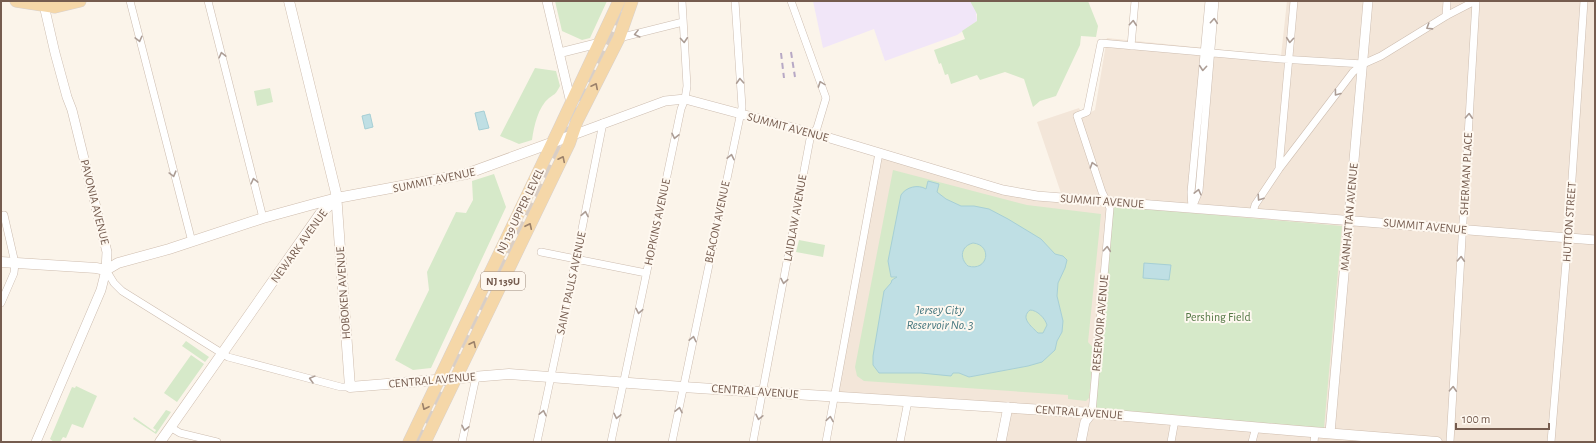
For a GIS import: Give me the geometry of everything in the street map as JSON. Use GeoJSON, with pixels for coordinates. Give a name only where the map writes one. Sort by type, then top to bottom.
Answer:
{"type":"FeatureCollection","features":[{"type":"Feature","properties":{"kind":"main road"},"geometry":{"type":"LineString","coordinates":[[16,1],[46,3],[55,6],[80,1]]}},
{"type":"Feature","properties":{"kind":"main road","name":"NEWARK AVENUE"},"geometry":{"type":"LineString","coordinates":[[160,442],[320,214],[337,198],[335,184],[289,1]]}},
{"type":"Feature","properties":{"kind":"main road","name":"NJ 139 UPPER LEVEL"},"geometry":{"type":"LineString","coordinates":[[409,442],[619,1]]}},
{"type":"Feature","properties":{"kind":"main road","name":"NJ 139 UPPER LEVEL"},"geometry":{"type":"LineString","coordinates":[[425,442],[457,379],[573,135],[577,121],[619,38],[632,1]]}},
{"type":"Feature","properties":{"kind":"main road","name":"SUMMIT AVENUE"},"geometry":{"type":"LineString","coordinates":[[106,270],[118,263],[192,242],[264,218],[337,198],[466,174],[573,135]]}},
{"type":"Feature","properties":{"kind":"main road","name":"HOBOKEN AVENUE"},"geometry":{"type":"LineString","coordinates":[[337,198],[350,387]]}},
{"type":"Feature","properties":{"kind":"main road"},"geometry":{"type":"LineString","coordinates":[[1,262],[96,268],[106,270]]}},
{"type":"Feature","properties":{"kind":"main road","name":"CENTRAL AVENUE"},"geometry":{"type":"LineString","coordinates":[[350,387],[509,374],[683,387],[1092,413],[1256,427],[1315,437],[1330,433],[1387,440],[1437,442]]}},
{"type":"Feature","properties":{"kind":"street"},"geometry":{"type":"LineString","coordinates":[[130,1],[192,242]]}},
{"type":"Feature","properties":{"kind":"street"},"geometry":{"type":"LineString","coordinates":[[208,1],[264,218]]}},
{"type":"Feature","properties":{"kind":"street"},"geometry":{"type":"LineString","coordinates":[[547,1],[571,104]]}},
{"type":"Feature","properties":{"kind":"street","name":"HOPKINS AVENUE"},"geometry":{"type":"LineString","coordinates":[[611,442],[681,109],[685,99],[687,86],[682,1]]}},
{"type":"Feature","properties":{"kind":"street","name":"BEACON AVENUE"},"geometry":{"type":"LineString","coordinates":[[672,442],[742,107],[735,1]]}},
{"type":"Feature","properties":{"kind":"street","name":"LAIDLAW AVENUE"},"geometry":{"type":"LineString","coordinates":[[753,442],[764,392],[810,139],[817,128],[826,98],[791,1]]}},
{"type":"Feature","properties":{"kind":"street"},"geometry":{"type":"LineString","coordinates":[[1135,1],[1131,46],[1288,60],[1362,64]]}},
{"type":"Feature","properties":{"kind":"street"},"geometry":{"type":"LineString","coordinates":[[1208,52],[1209,1]]}},
{"type":"Feature","properties":{"kind":"street"},"geometry":{"type":"LineString","coordinates":[[1192,208],[1191,192],[1203,109],[1208,52],[1215,1]]}},
{"type":"Feature","properties":{"kind":"street"},"geometry":{"type":"LineString","coordinates":[[1279,169],[1294,1]]}},
{"type":"Feature","properties":{"kind":"street","name":"MANHATTAN AVENUE"},"geometry":{"type":"LineString","coordinates":[[1330,433],[1368,1]]}},
{"type":"Feature","properties":{"kind":"street"},"geometry":{"type":"LineString","coordinates":[[1446,16],[1447,1]]}},
{"type":"Feature","properties":{"kind":"street"},"geometry":{"type":"LineString","coordinates":[[1253,213],[1255,205],[1279,169],[1353,72],[1362,64],[1381,56],[1446,16],[1476,1]]}},
{"type":"Feature","properties":{"kind":"street","name":"SHERMAN PLACE"},"geometry":{"type":"LineString","coordinates":[[1450,442],[1476,1]]}},
{"type":"Feature","properties":{"kind":"street","name":"HUTTON STREET"},"geometry":{"type":"LineString","coordinates":[[1551,442],[1568,238],[1584,1]]}},
{"type":"Feature","properties":{"kind":"street","name":"PAVONIA AVENUE"},"geometry":{"type":"LineString","coordinates":[[36,442],[101,290],[106,270],[107,252],[72,110],[67,97],[46,3]]}},
{"type":"Feature","properties":{"kind":"street"},"geometry":{"type":"LineString","coordinates":[[619,38],[683,22]]}},
{"type":"Feature","properties":{"kind":"street"},"geometry":{"type":"LineString","coordinates":[[558,53],[599,43]]}},
{"type":"Feature","properties":{"kind":"street","name":"RESERVOIR AVENUE"},"geometry":{"type":"LineString","coordinates":[[1081,442],[1085,422],[1092,413],[1110,208],[1102,192],[1077,116],[1087,112],[1101,43],[1131,46]]}},
{"type":"Feature","properties":{"kind":"street","name":"SUMMIT AVENUE"},"geometry":{"type":"LineString","coordinates":[[573,135],[664,100],[685,99],[1019,193],[1038,196],[1595,240]]}},
{"type":"Feature","properties":{"kind":"street","name":"SAINT PAULS AVENUE"},"geometry":{"type":"LineString","coordinates":[[537,442],[604,123]]}},
{"type":"Feature","properties":{"kind":"street"},"geometry":{"type":"LineString","coordinates":[[826,442],[879,153]]}},
{"type":"Feature","properties":{"kind":"street"},"geometry":{"type":"LineString","coordinates":[[1,303],[14,273],[15,263],[4,215]]}},
{"type":"Feature","properties":{"kind":"street"},"geometry":{"type":"LineString","coordinates":[[541,252],[646,273]]}},
{"type":"Feature","properties":{"kind":"street","name":"CENTRAL AVENUE"},"geometry":{"type":"LineString","coordinates":[[106,270],[114,283],[122,291],[228,357],[341,387],[350,387]]}},
{"type":"Feature","properties":{"kind":"street"},"geometry":{"type":"LineString","coordinates":[[462,442],[476,377]]}},
{"type":"Feature","properties":{"kind":"street"},"geometry":{"type":"LineString","coordinates":[[900,442],[908,401]]}},
{"type":"Feature","properties":{"kind":"street"},"geometry":{"type":"LineString","coordinates":[[1002,442],[1008,407]]}},
{"type":"Feature","properties":{"kind":"street"},"geometry":{"type":"LineString","coordinates":[[1171,442],[1175,420]]}},
{"type":"Feature","properties":{"kind":"street"},"geometry":{"type":"LineString","coordinates":[[170,427],[180,433],[201,440],[217,442]]}},
{"type":"Feature","properties":{"kind":"street"},"geometry":{"type":"LineString","coordinates":[[1252,442],[1256,427]]}},
{"type":"Feature","properties":{"kind":"shaded area"},"geometry":{"type":"Polygon","coordinates":[[[813,1],[999,1],[976,14],[977,21],[957,35],[885,61],[874,29],[823,48],[813,1]]]}},
{"type":"Feature","properties":{"kind":"shaded area"},"geometry":{"type":"Polygon","coordinates":[[[1287,1],[1595,1],[1595,442],[998,442],[1006,410],[836,399],[874,156],[1064,202],[1037,122],[1079,108],[1083,116],[1095,110],[1107,38],[1281,56],[1287,1]]]}},
{"type":"Feature","properties":{"kind":"green space"},"geometry":{"type":"Polygon","coordinates":[[[555,1],[607,1],[590,38],[582,40],[562,31],[555,1]]]}},
{"type":"Feature","properties":{"kind":"green space"},"geometry":{"type":"Polygon","coordinates":[[[970,1],[1088,1],[1098,26],[1096,37],[1081,36],[1080,45],[1056,96],[1040,101],[1033,107],[1024,79],[1005,72],[980,80],[977,75],[951,84],[948,74],[945,75],[941,63],[939,64],[934,50],[965,39],[962,31],[977,21],[977,14],[970,1]]]}},
{"type":"Feature","properties":{"kind":"green space"},"geometry":{"type":"Polygon","coordinates":[[[535,68],[556,71],[560,86],[555,94],[542,106],[535,123],[532,140],[519,144],[500,136],[535,68]]]}},
{"type":"Feature","properties":{"kind":"green space"},"geometry":{"type":"Polygon","coordinates":[[[270,88],[273,102],[257,106],[254,91],[270,88]]]}},
{"type":"Feature","properties":{"kind":"green space"},"geometry":{"type":"Polygon","coordinates":[[[893,170],[1027,205],[1101,214],[1088,342],[1094,349],[1089,398],[1086,401],[1068,399],[1068,395],[864,381],[857,376],[855,367],[893,170]],[[928,181],[926,189],[925,188],[888,261],[891,277],[897,277],[884,291],[879,373],[959,373],[969,377],[1028,366],[1055,350],[1057,341],[1062,332],[1063,321],[1057,296],[1058,283],[1065,268],[1063,256],[1055,254],[1041,239],[974,206],[961,206],[946,199],[937,192],[939,184],[928,181]]]}},
{"type":"Feature","properties":{"kind":"green space"},"geometry":{"type":"Polygon","coordinates":[[[494,174],[506,207],[431,368],[413,370],[395,360],[429,290],[427,272],[456,212],[466,213],[473,200],[472,181],[494,174]]]}},
{"type":"Feature","properties":{"kind":"green space","name":"Pershing Field"},"geometry":{"type":"Polygon","coordinates":[[[1112,206],[1342,226],[1324,428],[1095,409],[1112,206]]]}},
{"type":"Feature","properties":{"kind":"green space"},"geometry":{"type":"Polygon","coordinates":[[[799,240],[825,245],[823,257],[796,252],[799,240]]]}},
{"type":"Feature","properties":{"kind":"green space"},"geometry":{"type":"Polygon","coordinates":[[[974,243],[983,246],[986,255],[983,264],[974,267],[965,264],[962,255],[965,246],[974,243]]]}},
{"type":"Feature","properties":{"kind":"green space"},"geometry":{"type":"Polygon","coordinates":[[[1030,310],[1038,313],[1046,322],[1047,325],[1043,333],[1038,333],[1026,319],[1027,313],[1030,310]]]}},
{"type":"Feature","properties":{"kind":"green space"},"geometry":{"type":"Polygon","coordinates":[[[186,341],[209,357],[205,362],[182,346],[186,341]]]}},
{"type":"Feature","properties":{"kind":"green space"},"geometry":{"type":"Polygon","coordinates":[[[191,355],[204,364],[177,402],[164,393],[191,355]]]}},
{"type":"Feature","properties":{"kind":"green space"},"geometry":{"type":"Polygon","coordinates":[[[76,386],[97,396],[83,428],[72,424],[66,438],[63,437],[60,442],[54,442],[50,439],[72,387],[75,388],[76,386]]]}},
{"type":"Feature","properties":{"kind":"green space"},"geometry":{"type":"Polygon","coordinates":[[[166,410],[171,412],[156,434],[133,419],[134,417],[155,432],[156,430],[153,428],[166,410]]]}},
{"type":"Feature","properties":{"kind":"water"},"geometry":{"type":"Polygon","coordinates":[[[484,111],[489,128],[479,130],[475,113],[484,111]]]}},
{"type":"Feature","properties":{"kind":"water"},"geometry":{"type":"Polygon","coordinates":[[[370,114],[373,127],[365,129],[362,116],[370,114]]]}},
{"type":"Feature","properties":{"kind":"water","name":"Jersey City Reservoir No. 3"},"geometry":{"type":"Polygon","coordinates":[[[928,181],[939,184],[937,192],[946,199],[961,206],[974,206],[989,209],[1041,239],[1055,254],[1063,256],[1067,260],[1058,283],[1057,296],[1063,321],[1062,332],[1057,341],[1055,350],[1042,362],[969,377],[959,373],[953,373],[951,376],[921,373],[879,373],[873,365],[873,356],[884,291],[892,280],[897,277],[891,277],[888,261],[901,195],[903,192],[912,187],[923,187],[926,189],[928,181]],[[973,243],[964,249],[962,256],[968,266],[975,267],[984,262],[986,258],[983,248],[973,243]],[[1030,310],[1027,313],[1026,319],[1038,333],[1043,333],[1047,325],[1046,322],[1038,313],[1030,310]]]}},
{"type":"Feature","properties":{"kind":"water"},"geometry":{"type":"Polygon","coordinates":[[[1144,263],[1171,265],[1169,280],[1143,278],[1144,263]]]}},
{"type":"Feature","properties":{"kind":"tunnel"},"geometry":{"type":"LineString","coordinates":[[416,442],[609,40],[625,1]]}},
{"type":"Feature","properties":{"kind":"railway"},"geometry":{"type":"LineString","coordinates":[[791,52],[795,77]]}},
{"type":"Feature","properties":{"kind":"railway"},"geometry":{"type":"LineString","coordinates":[[781,53],[784,78]]}}]}
